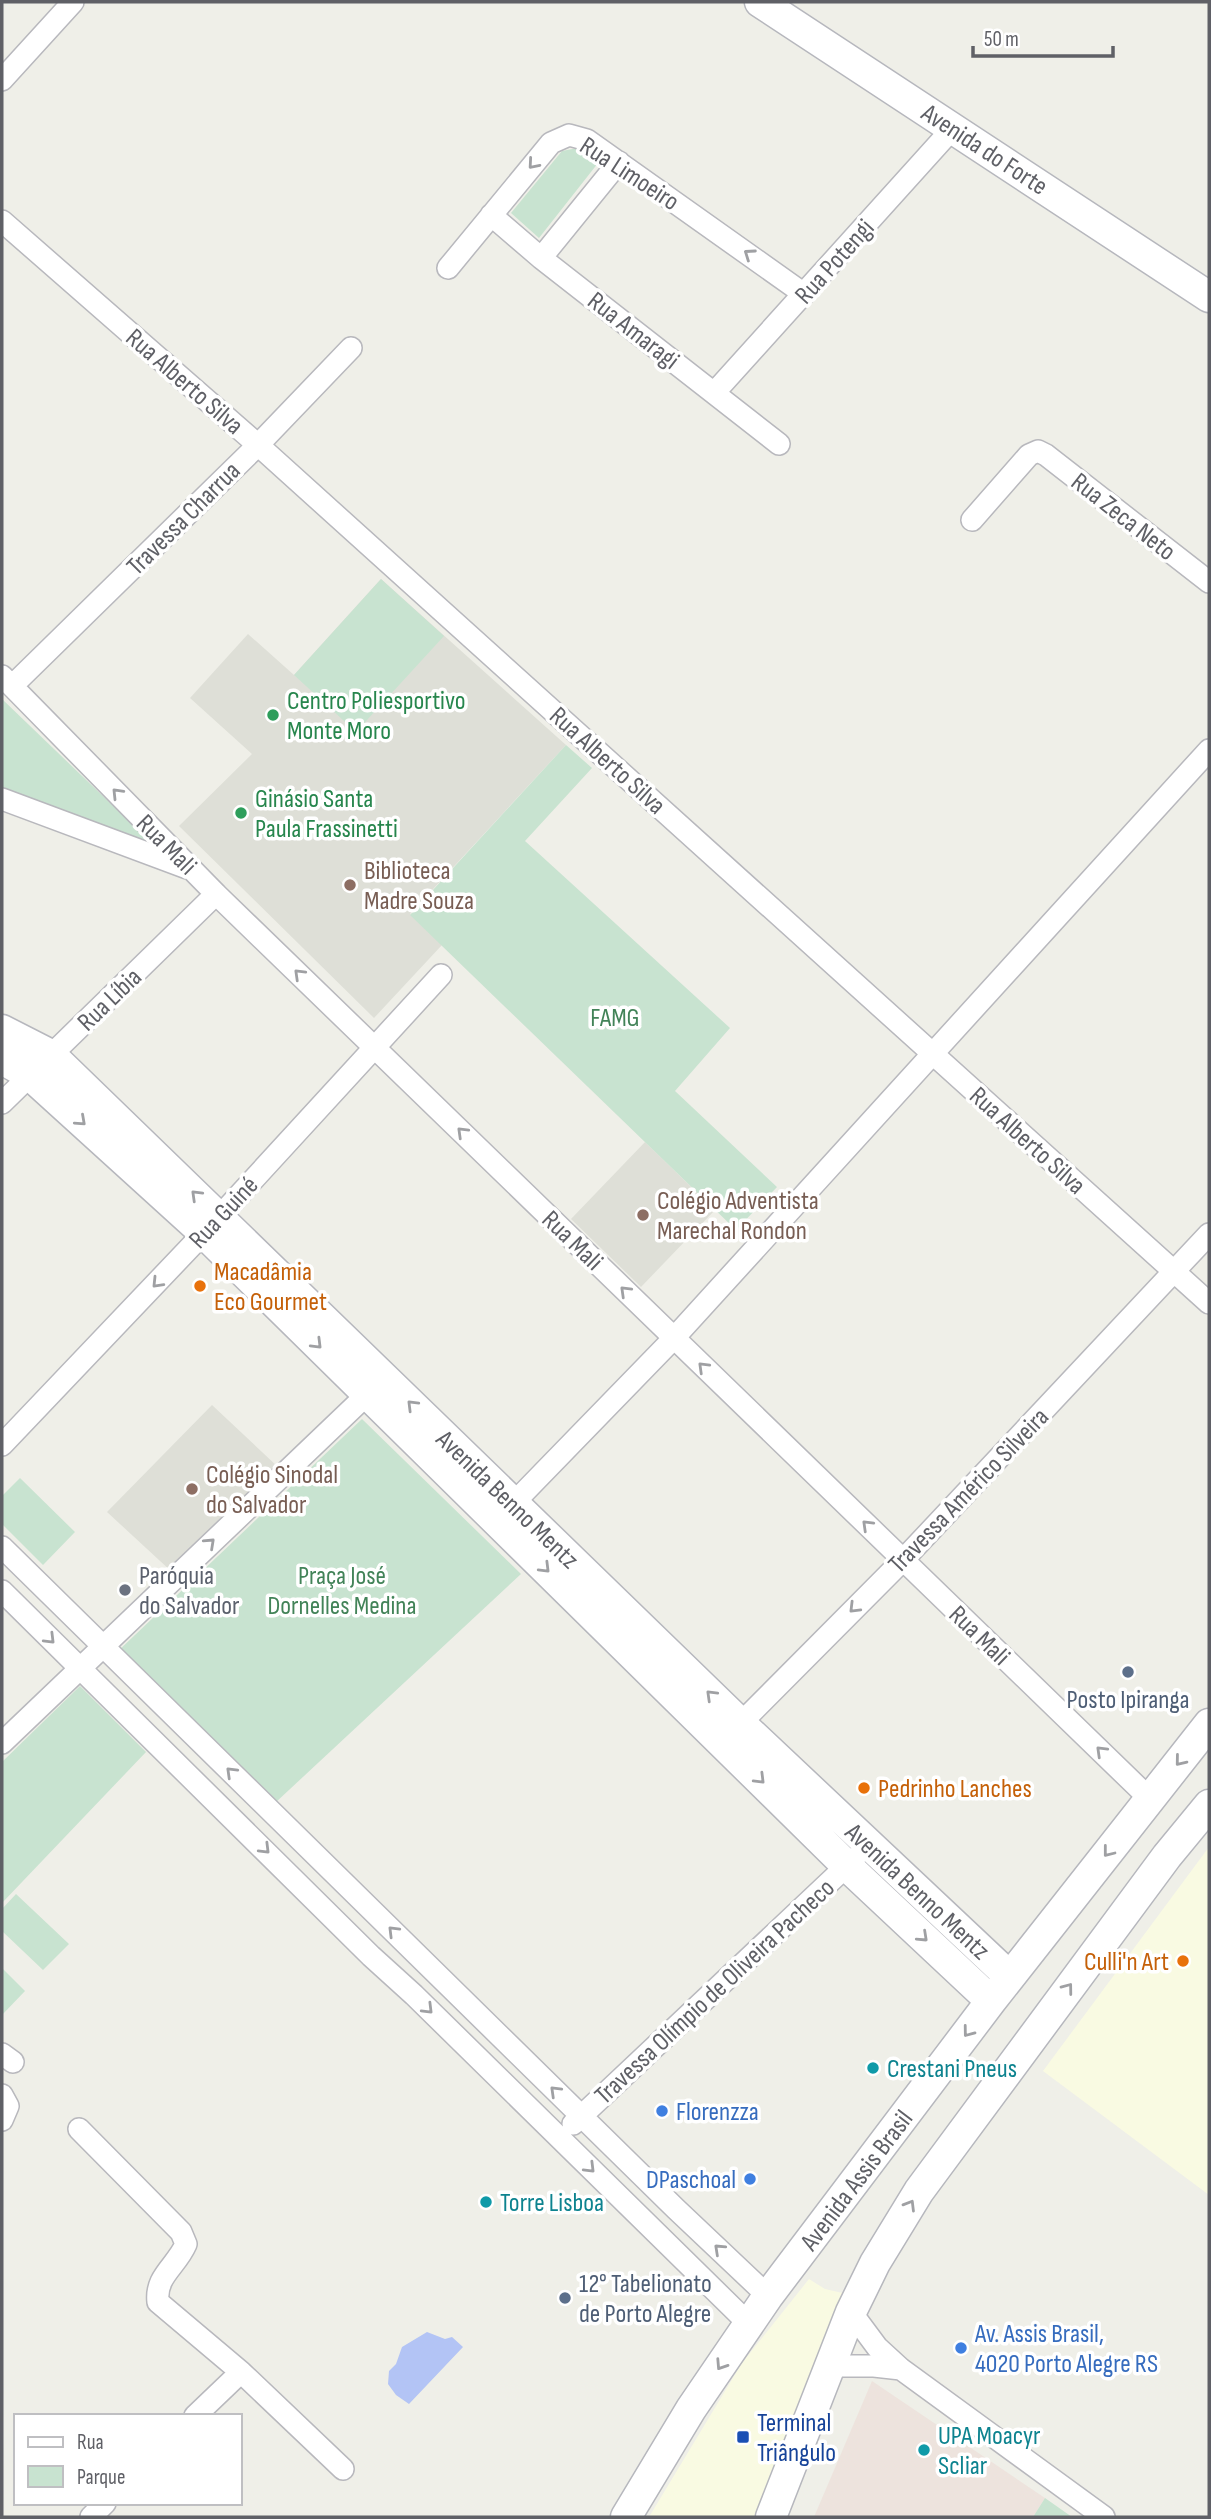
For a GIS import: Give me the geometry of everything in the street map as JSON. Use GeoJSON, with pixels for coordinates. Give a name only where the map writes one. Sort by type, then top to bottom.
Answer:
{"type":"FeatureCollection","features":[{"type":"Feature","properties":{"kind":"main road","name":"Avenida do Forte"},"geometry":{"type":"LineString","coordinates":[[760,2],[1209,297]]}},
{"type":"Feature","properties":{"kind":"main road","name":"Avenida Benno Mentz"},"geometry":{"type":"LineString","coordinates":[[2,1030],[212,1225],[731,1732],[869,1845],[1010,1977]]}},
{"type":"Feature","properties":{"kind":"main road","name":"Avenida Benno Mentz"},"geometry":{"type":"LineString","coordinates":[[2,1059],[41,1065]]}},
{"type":"Feature","properties":{"kind":"main road","name":"Avenida Assis Brasil"},"geometry":{"type":"LineString","coordinates":[[626,2517],[748,2323],[991,2001],[1209,1724]]}},
{"type":"Feature","properties":{"kind":"main road","name":"Avenida Benno Mentz"},"geometry":{"type":"LineString","coordinates":[[731,1732],[848,1866],[991,2001]]}},
{"type":"Feature","properties":{"kind":"main road"},"geometry":{"type":"LineString","coordinates":[[771,2517],[851,2312],[875,2263],[919,2191],[1167,1856],[1209,1805]]}},
{"type":"Feature","properties":{"kind":"street"},"geometry":{"type":"LineString","coordinates":[[2,80],[73,2]]}},
{"type":"Feature","properties":{"kind":"street","name":"Rua Potengi"},"geometry":{"type":"LineString","coordinates":[[714,393],[953,128]]}},
{"type":"Feature","properties":{"kind":"street","name":"Rua Limoeiro"},"geometry":{"type":"LineString","coordinates":[[448,268],[551,142],[569,135],[587,141],[619,162],[804,294]]}},
{"type":"Feature","properties":{"kind":"street"},"geometry":{"type":"LineString","coordinates":[[541,258],[619,162]]}},
{"type":"Feature","properties":{"kind":"street","name":"Rua Amaragi"},"geometry":{"type":"LineString","coordinates":[[491,215],[541,258],[779,444]]}},
{"type":"Feature","properties":{"kind":"street","name":"Rua Alberto Silva"},"geometry":{"type":"LineString","coordinates":[[2,221],[258,445],[1209,1303]]}},
{"type":"Feature","properties":{"kind":"street","name":"Travessa Charrua"},"geometry":{"type":"LineString","coordinates":[[7,681],[258,445],[351,348]]}},
{"type":"Feature","properties":{"kind":"street","name":"Rua Zeca Neto"},"geometry":{"type":"LineString","coordinates":[[972,520],[1029,456],[1038,451],[1209,582]]}},
{"type":"Feature","properties":{"kind":"street","name":"Rua Mali"},"geometry":{"type":"LineString","coordinates":[[7,681],[216,894],[1150,1799]]}},
{"type":"Feature","properties":{"kind":"street"},"geometry":{"type":"LineString","coordinates":[[505,1511],[674,1338],[1209,750]]}},
{"type":"Feature","properties":{"kind":"street"},"geometry":{"type":"LineString","coordinates":[[2,799],[192,870]]}},
{"type":"Feature","properties":{"kind":"street","name":"Rua Líbia"},"geometry":{"type":"LineString","coordinates":[[2,1103],[216,894]]}},
{"type":"Feature","properties":{"kind":"street","name":"Rua Guiné"},"geometry":{"type":"LineString","coordinates":[[2,1445],[212,1225],[441,975]]}},
{"type":"Feature","properties":{"kind":"street","name":"Travessa Américo Silveira"},"geometry":{"type":"LineString","coordinates":[[731,1732],[903,1560],[1209,1234]]}},
{"type":"Feature","properties":{"kind":"street"},"geometry":{"type":"LineString","coordinates":[[2,1743],[376,1386]]}},
{"type":"Feature","properties":{"kind":"street"},"geometry":{"type":"LineString","coordinates":[[2,1547],[768,2296]]}},
{"type":"Feature","properties":{"kind":"street"},"geometry":{"type":"LineString","coordinates":[[2,1591],[748,2323]]}},
{"type":"Feature","properties":{"kind":"street","name":"Travessa Olímpio de Oliveira Pacheco"},"geometry":{"type":"LineString","coordinates":[[559,2138],[869,1845]]}},
{"type":"Feature","properties":{"kind":"street"},"geometry":{"type":"LineString","coordinates":[[321,1905],[344,1883]]}},
{"type":"Feature","properties":{"kind":"street"},"geometry":{"type":"LineString","coordinates":[[2,2095],[8,2106],[2,2120]]}},
{"type":"Feature","properties":{"kind":"street"},"geometry":{"type":"LineString","coordinates":[[79,2129],[181,2232],[186,2244],[180,2258],[161,2279],[156,2290],[158,2302],[241,2372],[343,2469]]}},
{"type":"Feature","properties":{"kind":"street"},"geometry":{"type":"LineString","coordinates":[[654,2231],[676,2208]]}},
{"type":"Feature","properties":{"kind":"street"},"geometry":{"type":"LineString","coordinates":[[851,2312],[877,2347],[901,2369],[1104,2517]]}},
{"type":"Feature","properties":{"kind":"street"},"geometry":{"type":"LineString","coordinates":[[830,2366],[901,2369]]}},
{"type":"Feature","properties":{"kind":"street"},"geometry":{"type":"LineString","coordinates":[[197,2414],[241,2372]]}},
{"type":"Feature","properties":{"kind":"shaded area"},"geometry":{"type":"Polygon","coordinates":[[[381,579],[566,745],[410,914],[442,945],[374,1018],[179,826],[252,754],[190,698],[248,634],[294,675],[381,579]]]}},
{"type":"Feature","properties":{"kind":"shaded area","name":"Colégio Adventista Marechal Rondon"},"geometry":{"type":"Polygon","coordinates":[[[645,1142],[715,1210],[641,1287],[571,1219],[645,1142]]]}},
{"type":"Feature","properties":{"kind":"shaded area","name":"Colégio Sinodal do Salvador"},"geometry":{"type":"Polygon","coordinates":[[[212,1405],[278,1467],[172,1572],[107,1512],[212,1405]]]}},
{"type":"Feature","properties":{"kind":"shaded area"},"geometry":{"type":"Polygon","coordinates":[[[1209,1847],[1209,2195],[1043,2071],[1209,1847]]]}},
{"type":"Feature","properties":{"kind":"shaded area","name":"Terminal Triângulo"},"geometry":{"type":"Polygon","coordinates":[[[809,2279],[825,2289],[847,2294],[756,2517],[649,2517],[742,2363],[809,2279]]]}},
{"type":"Feature","properties":{"kind":"shaded area"},"geometry":{"type":"Polygon","coordinates":[[[872,2381],[1045,2498],[1033,2517],[814,2517],[872,2381]]]}},
{"type":"Feature","properties":{"kind":"green space"},"geometry":{"type":"Polygon","coordinates":[[[583,147],[602,158],[539,238],[511,213],[562,151],[583,147]]]}},
{"type":"Feature","properties":{"kind":"green space"},"geometry":{"type":"Polygon","coordinates":[[[381,579],[444,636],[356,732],[294,675],[381,579]]]}},
{"type":"Feature","properties":{"kind":"green space"},"geometry":{"type":"Polygon","coordinates":[[[2,699],[159,850],[2,789],[2,699]]]}},
{"type":"Feature","properties":{"kind":"green space","name":"FAMG"},"geometry":{"type":"Polygon","coordinates":[[[566,745],[592,768],[525,841],[730,1028],[675,1091],[777,1187],[736,1230],[410,915],[566,745]]]}},
{"type":"Feature","properties":{"kind":"green space","name":"Praça José Dornelles Medina"},"geometry":{"type":"Polygon","coordinates":[[[362,1419],[521,1574],[275,1803],[115,1654],[362,1419]]]}},
{"type":"Feature","properties":{"kind":"green space"},"geometry":{"type":"Polygon","coordinates":[[[20,1478],[75,1532],[43,1565],[2,1524],[2,1496],[20,1478]]]}},
{"type":"Feature","properties":{"kind":"green space"},"geometry":{"type":"Polygon","coordinates":[[[80,1686],[146,1752],[2,1903],[2,1762],[80,1686]]]}},
{"type":"Feature","properties":{"kind":"green space"},"geometry":{"type":"Polygon","coordinates":[[[16,1894],[69,1944],[43,1970],[2,1931],[2,1909],[16,1894]]]}},
{"type":"Feature","properties":{"kind":"green space"},"geometry":{"type":"Polygon","coordinates":[[[2,1968],[25,1991],[2,2015],[2,1968]]]}},
{"type":"Feature","properties":{"kind":"green space"},"geometry":{"type":"Polygon","coordinates":[[[1045,2498],[1072,2517],[1033,2517],[1045,2498]]]}},
{"type":"Feature","properties":{"kind":"water"},"geometry":{"type":"Polygon","coordinates":[[[427,2332],[445,2339],[452,2337],[463,2347],[409,2404],[396,2395],[388,2384],[389,2371],[396,2364],[402,2347],[427,2332]]]}},
{"type":"Feature","properties":{"kind":"place","name":"Centro Poliesportivo Monte Moro"},"geometry":{"type":"Point","coordinates":[273,715]}},
{"type":"Feature","properties":{"kind":"place","name":"Ginásio Santa Paula Frassinetti"},"geometry":{"type":"Point","coordinates":[241,813]}},
{"type":"Feature","properties":{"kind":"place","name":"Biblioteca Madre Souza"},"geometry":{"type":"Point","coordinates":[350,885]}},
{"type":"Feature","properties":{"kind":"place","name":"Colégio Adventista Marechal Rondon"},"geometry":{"type":"Point","coordinates":[643,1215]}},
{"type":"Feature","properties":{"kind":"place","name":"Macadâmia Eco Gourmet"},"geometry":{"type":"Point","coordinates":[200,1286]}},
{"type":"Feature","properties":{"kind":"place","name":"Colégio Sinodal do Salvador"},"geometry":{"type":"Point","coordinates":[192,1489]}},
{"type":"Feature","properties":{"kind":"place","name":"Paróquia do Salvador"},"geometry":{"type":"Point","coordinates":[125,1590]}},
{"type":"Feature","properties":{"kind":"place","name":"Posto Ipiranga"},"geometry":{"type":"Point","coordinates":[1128,1672]}},
{"type":"Feature","properties":{"kind":"place","name":"Pedrinho Lanches"},"geometry":{"type":"Point","coordinates":[864,1788]}},
{"type":"Feature","properties":{"kind":"place","name":"Culli'n Art"},"geometry":{"type":"Point","coordinates":[1183,1961]}},
{"type":"Feature","properties":{"kind":"place","name":"Crestani Pneus"},"geometry":{"type":"Point","coordinates":[873,2068]}},
{"type":"Feature","properties":{"kind":"place","name":"Florenzza"},"geometry":{"type":"Point","coordinates":[662,2111]}},
{"type":"Feature","properties":{"kind":"place","name":"DPaschoal"},"geometry":{"type":"Point","coordinates":[750,2179]}},
{"type":"Feature","properties":{"kind":"place","name":"Torre Lisboa"},"geometry":{"type":"Point","coordinates":[486,2202]}},
{"type":"Feature","properties":{"kind":"place","name":"12° Tabelionato de Porto Alegre"},"geometry":{"type":"Point","coordinates":[565,2298]}},
{"type":"Feature","properties":{"kind":"place","name":"Av. Assis Brasil, 4020 Porto Alegre RS"},"geometry":{"type":"Point","coordinates":[961,2348]}},
{"type":"Feature","properties":{"kind":"place","name":"Terminal Triângulo"},"geometry":{"type":"Point","coordinates":[743,2437]}},
{"type":"Feature","properties":{"kind":"place","name":"UPA Moacyr Scliar"},"geometry":{"type":"Point","coordinates":[924,2450]}}]}
